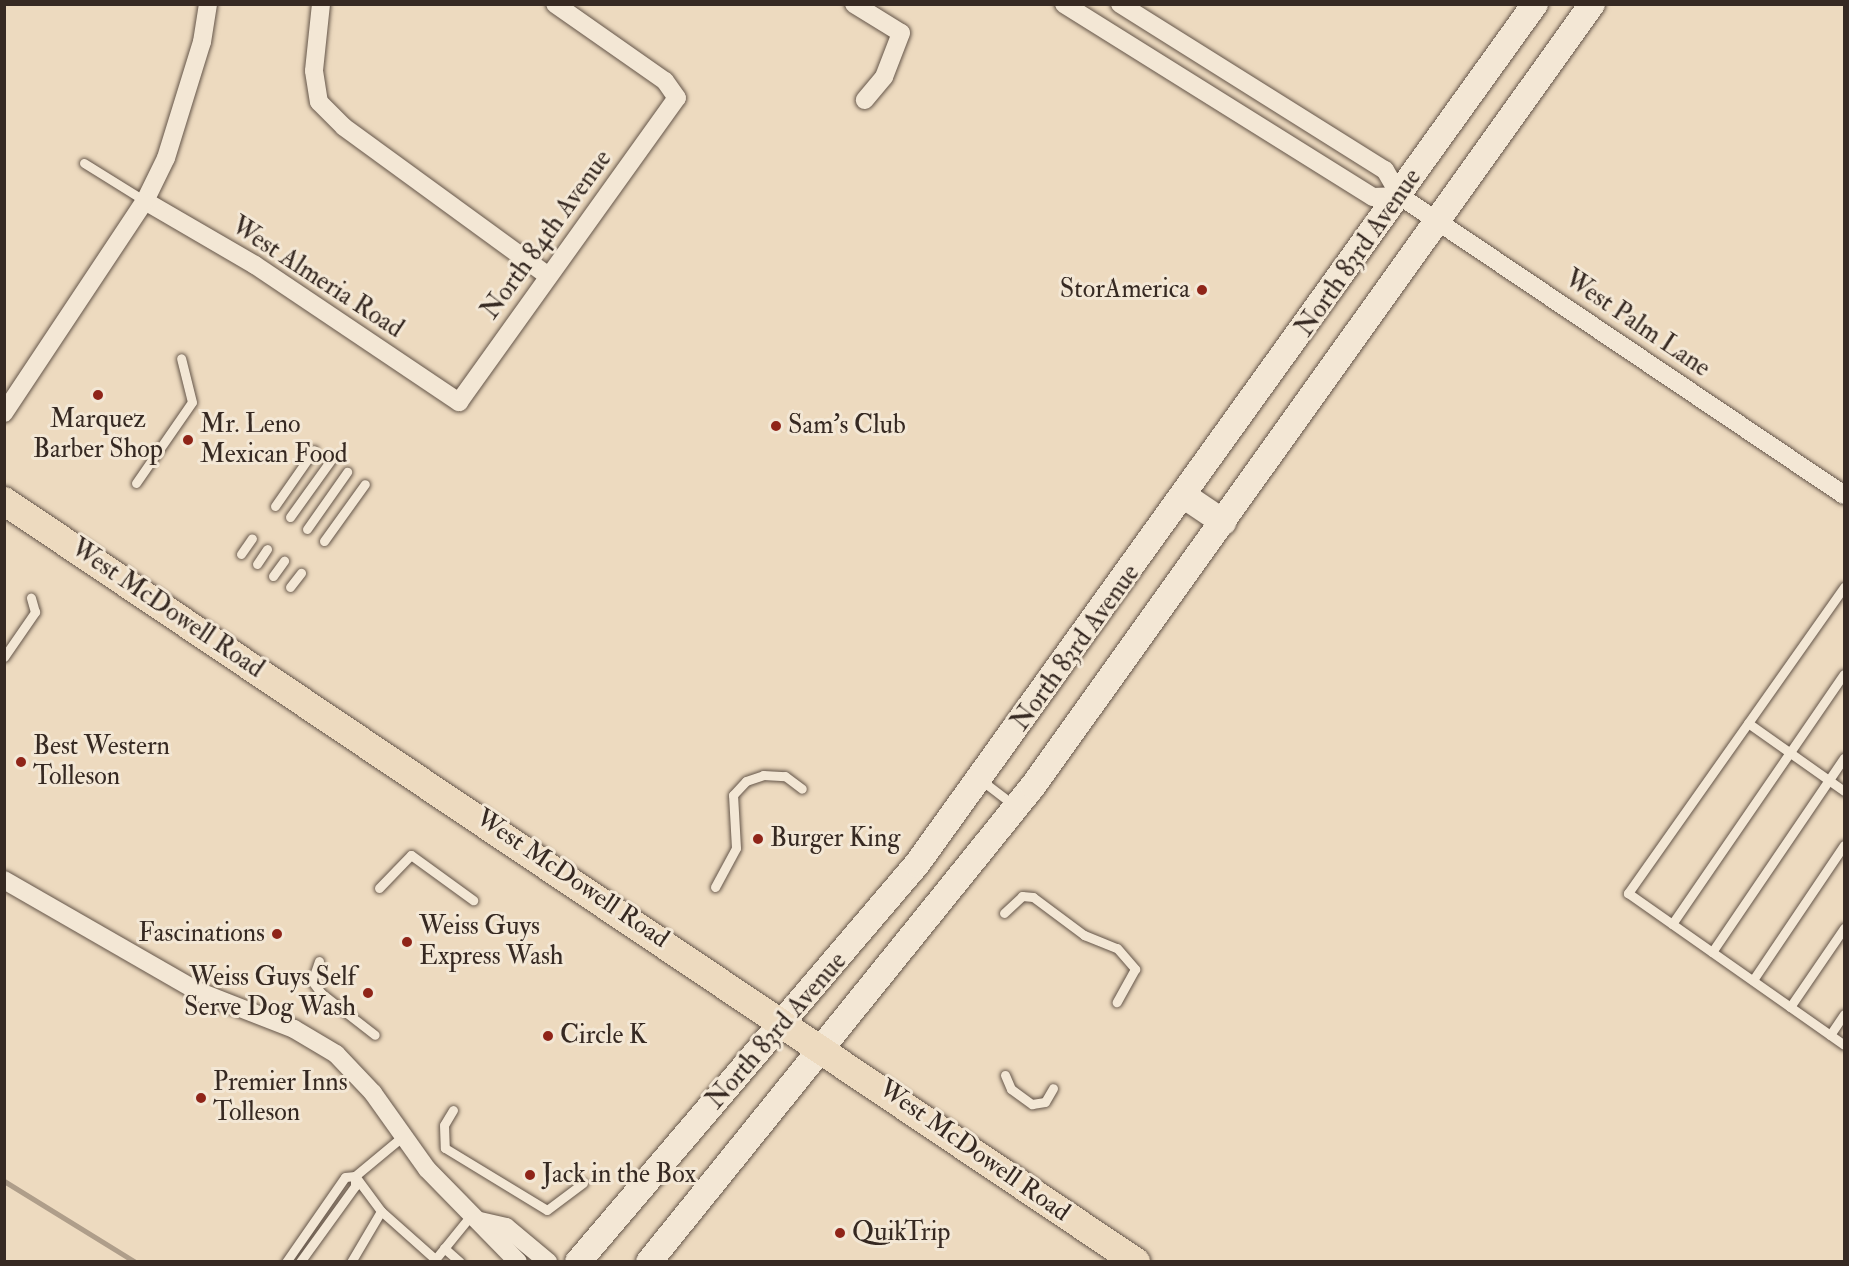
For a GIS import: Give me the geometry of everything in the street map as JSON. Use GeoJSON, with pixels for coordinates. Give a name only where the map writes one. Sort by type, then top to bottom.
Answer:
{"type":"FeatureCollection","features":[{"type":"Feature","properties":{"kind":"main road","name":"North 83rd Avenue"},"geometry":{"type":"LineString","coordinates":[[578,1262],[786,1022],[981,779],[1186,497],[1535,4]]}},
{"type":"Feature","properties":{"kind":"main road","name":"North 83rd Avenue"},"geometry":{"type":"LineString","coordinates":[[649,1262],[825,1048],[1017,808],[1592,4]]}},
{"type":"Feature","properties":{"kind":"main road"},"geometry":{"type":"LineString","coordinates":[[1186,497],[1223,522]]}},
{"type":"Feature","properties":{"kind":"main road","name":"West McDowell Road"},"geometry":{"type":"LineString","coordinates":[[4,501],[825,1048],[1136,1262]]}},
{"type":"Feature","properties":{"kind":"street"},"geometry":{"type":"LineString","coordinates":[[4,413],[145,201],[166,158],[202,42],[208,4]]}},
{"type":"Feature","properties":{"kind":"street"},"geometry":{"type":"LineString","coordinates":[[321,4],[314,71],[319,102],[344,127],[548,276]]}},
{"type":"Feature","properties":{"kind":"street","name":"North 84th Avenue"},"geometry":{"type":"LineString","coordinates":[[459,402],[677,98],[665,81],[555,4]]}},
{"type":"Feature","properties":{"kind":"street"},"geometry":{"type":"LineString","coordinates":[[854,4],[901,33],[884,77],[865,100]]}},
{"type":"Feature","properties":{"kind":"street"},"geometry":{"type":"LineString","coordinates":[[1064,4],[1370,195],[1400,196]]}},
{"type":"Feature","properties":{"kind":"street","name":"West Palm Lane"},"geometry":{"type":"LineString","coordinates":[[1120,4],[1140,9],[1385,170],[1400,196],[1845,495]]}},
{"type":"Feature","properties":{"kind":"street"},"geometry":{"type":"LineString","coordinates":[[1120,38],[1140,9]]}},
{"type":"Feature","properties":{"kind":"street","name":"West Almeria Road"},"geometry":{"type":"LineString","coordinates":[[145,201],[255,265],[459,402]]}},
{"type":"Feature","properties":{"kind":"street"},"geometry":{"type":"LineString","coordinates":[[4,880],[197,991],[310,1036],[361,1078],[402,1137],[518,1262]]}},
{"type":"Feature","properties":{"kind":"street"},"geometry":{"type":"LineString","coordinates":[[476,1217],[506,1227],[548,1262]]}},
{"type":"Feature","properties":{"kind":"lane"},"geometry":{"type":"LineString","coordinates":[[84,163],[145,201]]}},
{"type":"Feature","properties":{"kind":"lane"},"geometry":{"type":"LineString","coordinates":[[136,483],[192,402],[181,358]]}},
{"type":"Feature","properties":{"kind":"lane"},"geometry":{"type":"LineString","coordinates":[[275,506],[314,450]]}},
{"type":"Feature","properties":{"kind":"lane"},"geometry":{"type":"LineString","coordinates":[[290,517],[331,460]]}},
{"type":"Feature","properties":{"kind":"lane"},"geometry":{"type":"LineString","coordinates":[[307,529],[347,472]]}},
{"type":"Feature","properties":{"kind":"lane"},"geometry":{"type":"LineString","coordinates":[[324,541],[365,484]]}},
{"type":"Feature","properties":{"kind":"lane"},"geometry":{"type":"LineString","coordinates":[[241,554],[252,538]]}},
{"type":"Feature","properties":{"kind":"lane"},"geometry":{"type":"LineString","coordinates":[[257,564],[267,549]]}},
{"type":"Feature","properties":{"kind":"lane"},"geometry":{"type":"LineString","coordinates":[[273,576],[284,561]]}},
{"type":"Feature","properties":{"kind":"lane"},"geometry":{"type":"LineString","coordinates":[[290,587],[301,573]]}},
{"type":"Feature","properties":{"kind":"lane"},"geometry":{"type":"LineString","coordinates":[[1845,586],[1628,893],[1845,1045]]}},
{"type":"Feature","properties":{"kind":"lane"},"geometry":{"type":"LineString","coordinates":[[4,657],[35,612],[31,598]]}},
{"type":"Feature","properties":{"kind":"lane"},"geometry":{"type":"LineString","coordinates":[[1672,924],[1845,674]]}},
{"type":"Feature","properties":{"kind":"lane"},"geometry":{"type":"LineString","coordinates":[[1748,723],[1845,791]]}},
{"type":"Feature","properties":{"kind":"lane"},"geometry":{"type":"LineString","coordinates":[[1712,952],[1845,758]]}},
{"type":"Feature","properties":{"kind":"lane"},"geometry":{"type":"LineString","coordinates":[[715,887],[734,859],[730,804],[746,781],[785,776],[802,789]]}},
{"type":"Feature","properties":{"kind":"lane"},"geometry":{"type":"LineString","coordinates":[[981,779],[1017,808]]}},
{"type":"Feature","properties":{"kind":"lane"},"geometry":{"type":"LineString","coordinates":[[1753,981],[1845,845]]}},
{"type":"Feature","properties":{"kind":"lane"},"geometry":{"type":"LineString","coordinates":[[379,888],[411,855],[473,900]]}},
{"type":"Feature","properties":{"kind":"lane"},"geometry":{"type":"LineString","coordinates":[[1004,913],[1022,896],[1033,897],[1084,934],[1117,948],[1135,969],[1117,1002]]}},
{"type":"Feature","properties":{"kind":"lane"},"geometry":{"type":"LineString","coordinates":[[1790,1007],[1845,928]]}},
{"type":"Feature","properties":{"kind":"lane"},"geometry":{"type":"LineString","coordinates":[[319,960],[312,981],[375,1035]]}},
{"type":"Feature","properties":{"kind":"lane"},"geometry":{"type":"LineString","coordinates":[[1830,1035],[1845,1014]]}},
{"type":"Feature","properties":{"kind":"lane"},"geometry":{"type":"LineString","coordinates":[[1005,1075],[1011,1089],[1032,1104],[1045,1102],[1053,1088]]}},
{"type":"Feature","properties":{"kind":"lane"},"geometry":{"type":"LineString","coordinates":[[453,1110],[444,1125],[445,1148],[547,1210],[583,1183]]}},
{"type":"Feature","properties":{"kind":"lane"},"geometry":{"type":"LineString","coordinates":[[286,1262],[345,1177],[355,1176],[402,1137]]}},
{"type":"Feature","properties":{"kind":"lane"},"geometry":{"type":"LineString","coordinates":[[355,1176],[381,1211],[434,1260],[476,1217]]}},
{"type":"Feature","properties":{"kind":"lane"},"geometry":{"type":"LineString","coordinates":[[300,1262],[355,1186],[355,1176]]}},
{"type":"Feature","properties":{"kind":"lane"},"geometry":{"type":"LineString","coordinates":[[351,1262],[381,1211]]}},
{"type":"Feature","properties":{"kind":"lane"},"geometry":{"type":"LineString","coordinates":[[444,1248],[460,1262]]}},
{"type":"Feature","properties":{"kind":"waterway"},"geometry":{"type":"LineString","coordinates":[[4,1181],[135,1262]]}},
{"type":"Feature","properties":{"kind":"place","name":"StorAmerica"},"geometry":{"type":"Point","coordinates":[1202,290]}},
{"type":"Feature","properties":{"kind":"place","name":"Marquez Barber Shop"},"geometry":{"type":"Point","coordinates":[98,395]}},
{"type":"Feature","properties":{"kind":"place","name":"Sam's Club"},"geometry":{"type":"Point","coordinates":[776,426]}},
{"type":"Feature","properties":{"kind":"place","name":"Mr. Leno Mexican Food"},"geometry":{"type":"Point","coordinates":[188,440]}},
{"type":"Feature","properties":{"kind":"place","name":"Best Western Tolleson"},"geometry":{"type":"Point","coordinates":[21,762]}},
{"type":"Feature","properties":{"kind":"place","name":"Burger King"},"geometry":{"type":"Point","coordinates":[758,839]}},
{"type":"Feature","properties":{"kind":"place","name":"Fascinations"},"geometry":{"type":"Point","coordinates":[277,934]}},
{"type":"Feature","properties":{"kind":"place","name":"Weiss Guys Express Wash"},"geometry":{"type":"Point","coordinates":[407,942]}},
{"type":"Feature","properties":{"kind":"place","name":"Weiss Guys Self Serve Dog Wash"},"geometry":{"type":"Point","coordinates":[368,993]}},
{"type":"Feature","properties":{"kind":"place","name":"Circle K"},"geometry":{"type":"Point","coordinates":[548,1036]}},
{"type":"Feature","properties":{"kind":"place","name":"Premier Inns Tolleson"},"geometry":{"type":"Point","coordinates":[201,1098]}},
{"type":"Feature","properties":{"kind":"place","name":"Jack in the Box"},"geometry":{"type":"Point","coordinates":[530,1175]}},
{"type":"Feature","properties":{"kind":"place","name":"QuikTrip"},"geometry":{"type":"Point","coordinates":[840,1233]}}]}
